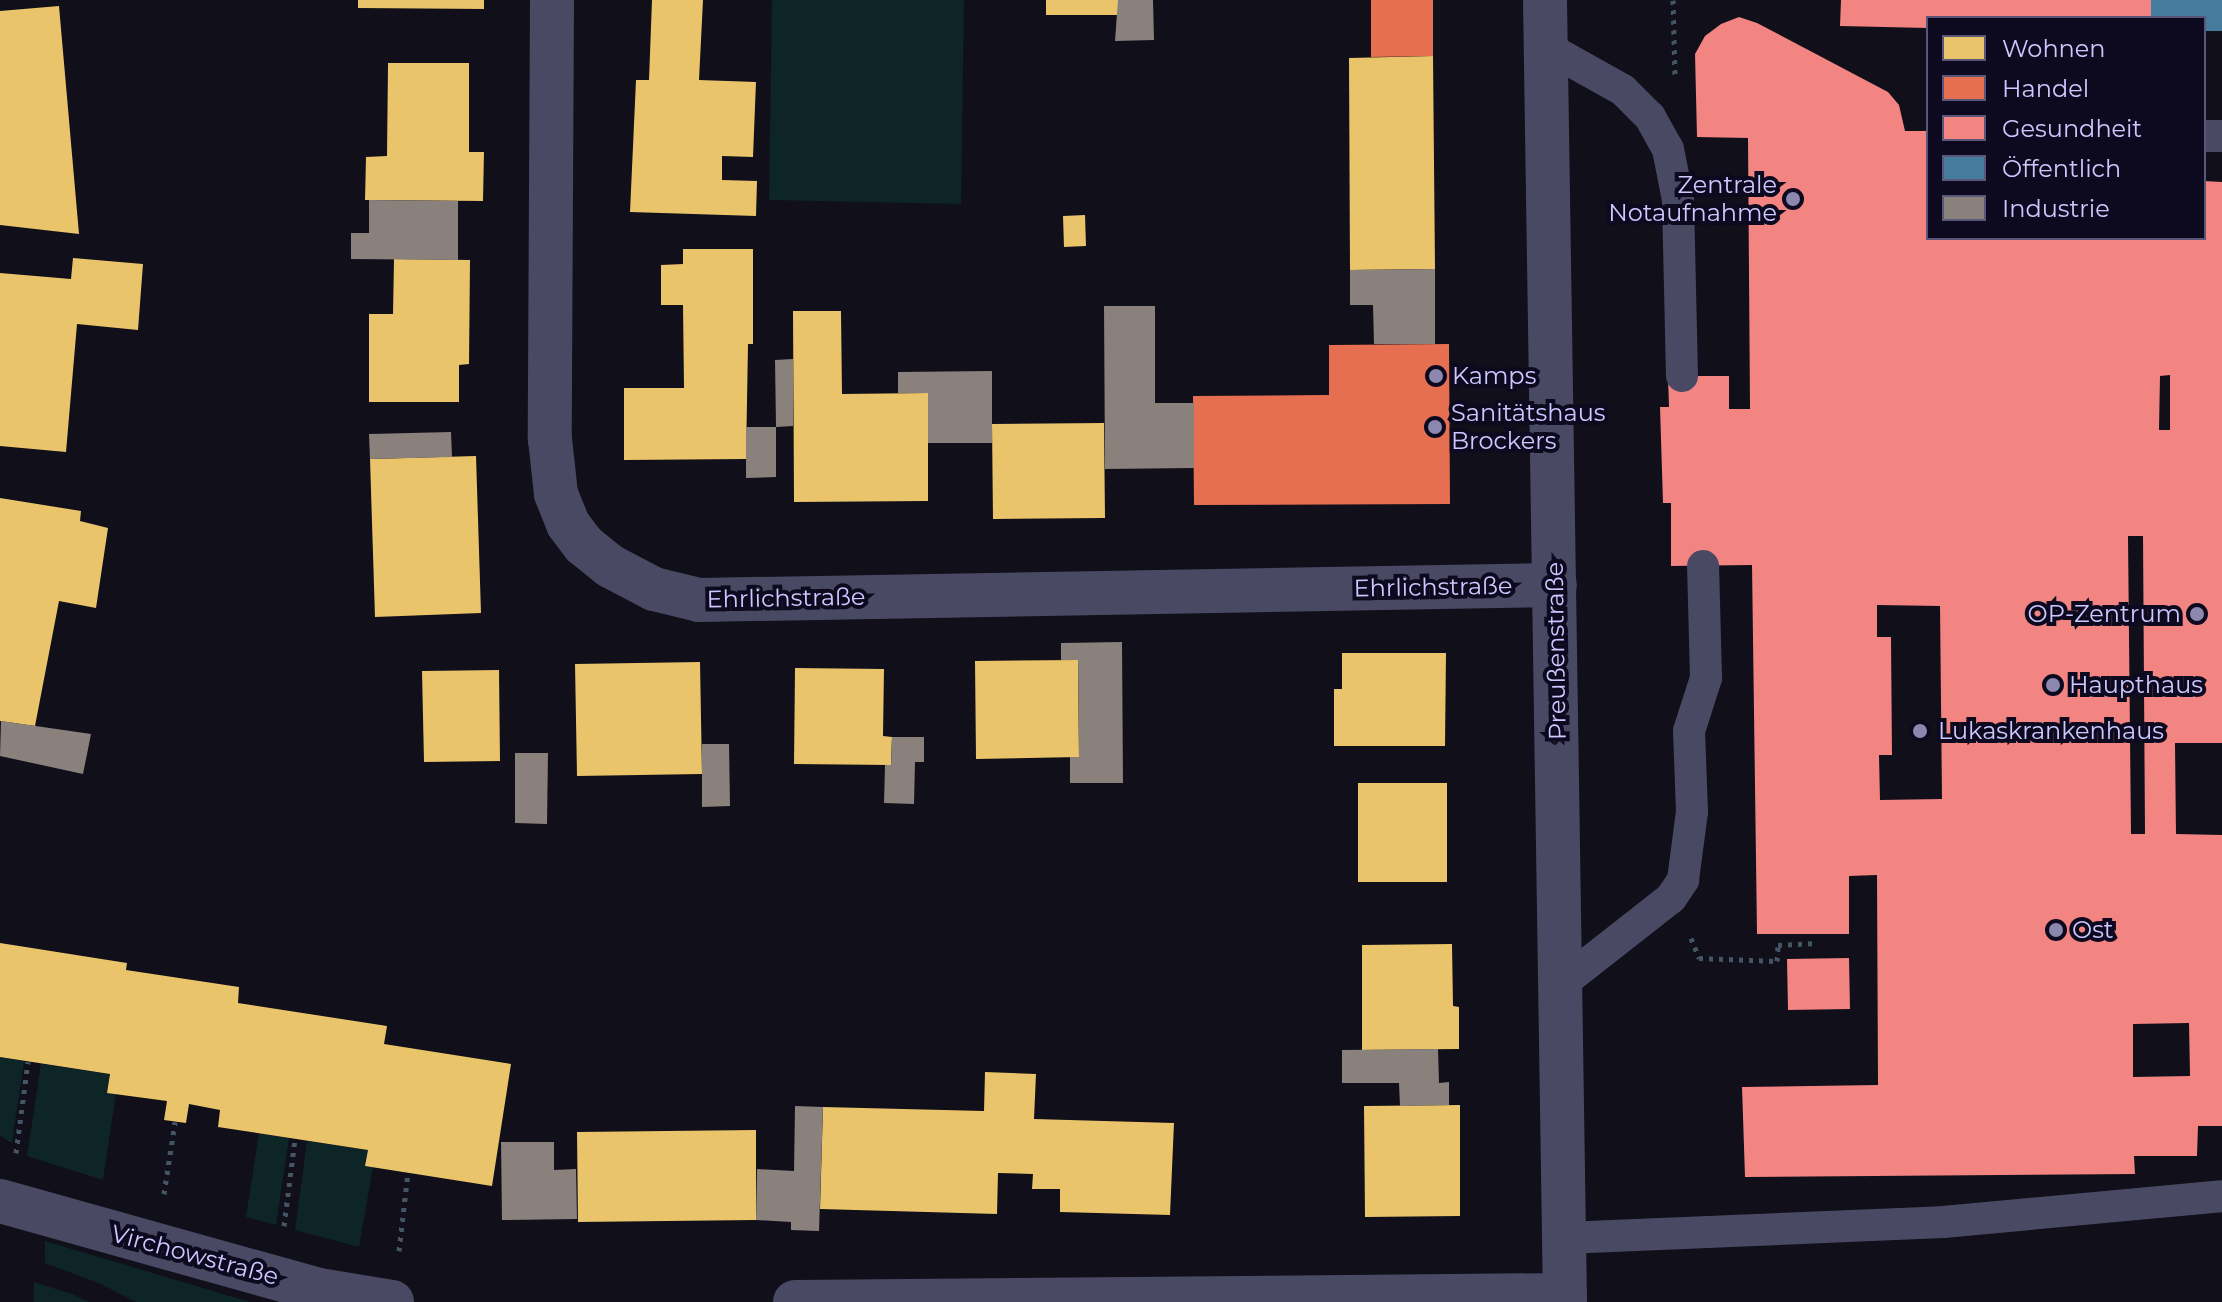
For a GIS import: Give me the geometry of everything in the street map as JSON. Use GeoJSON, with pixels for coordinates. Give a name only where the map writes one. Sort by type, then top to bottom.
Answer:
{"type":"FeatureCollection","features":[{"type":"Feature","properties":{"kind":"street","name":"Ehrlichstraße"},"geometry":{"type":"LineString","coordinates":[[552,0],[550,439],[556,494],[568,524],[584,545],[610,566],[654,589],[699,600],[1555,585]]}},
{"type":"Feature","properties":{"kind":"street","name":"Preußenstraße"},"geometry":{"type":"LineString","coordinates":[[1545,0],[1565,1299]]}},
{"type":"Feature","properties":{"kind":"street","name":"Virchowstraße"},"geometry":{"type":"LineString","coordinates":[[0,1201],[319,1296],[394,1285]]}},
{"type":"Feature","properties":{"kind":"street"},"geometry":{"type":"LineString","coordinates":[[795,1302],[1565,1299]]}},
{"type":"Feature","properties":{"kind":"lane"},"geometry":{"type":"LineString","coordinates":[[1546,47],[1623,90],[1656,128],[1668,149],[1678,200],[1682,376]]}},
{"type":"Feature","properties":{"kind":"lane"},"geometry":{"type":"LineString","coordinates":[[1560,985],[1675,891],[1683,880],[1692,812],[1689,731],[1706,678],[1703,566]]}},
{"type":"Feature","properties":{"kind":"lane"},"geometry":{"type":"LineString","coordinates":[[1564,1238],[1943,1222],[2222,1196]]}},
{"type":"Feature","properties":{"kind":"path"},"geometry":{"type":"LineString","coordinates":[[1656,128],[1675,90],[1673,0]]}},
{"type":"Feature","properties":{"kind":"path"},"geometry":{"type":"LineString","coordinates":[[1675,891],[1699,958],[1777,961],[1778,945],[1816,943]]}},
{"type":"Feature","properties":{"kind":"path"},"geometry":{"type":"LineString","coordinates":[[15,1158],[28,1062]]}},
{"type":"Feature","properties":{"kind":"path"},"geometry":{"type":"LineString","coordinates":[[162,1207],[175,1122]]}},
{"type":"Feature","properties":{"kind":"path"},"geometry":{"type":"LineString","coordinates":[[283,1239],[295,1139]]}},
{"type":"Feature","properties":{"kind":"path"},"geometry":{"type":"LineString","coordinates":[[394,1285],[408,1172]]}},
{"type":"Feature","properties":{"kind":"green space"},"geometry":{"type":"Polygon","coordinates":[[[772,0],[964,0],[961,204],[769,200],[772,0]]]}},
{"type":"Feature","properties":{"kind":"green space"},"geometry":{"type":"Polygon","coordinates":[[[0,1057],[24,1061],[12,1143],[0,1136],[0,1057]]]}},
{"type":"Feature","properties":{"kind":"green space"},"geometry":{"type":"Polygon","coordinates":[[[41,1064],[110,1074],[107,1092],[116,1093],[103,1180],[27,1156],[41,1064]]]}},
{"type":"Feature","properties":{"kind":"green space"},"geometry":{"type":"Polygon","coordinates":[[[259,1133],[289,1138],[276,1225],[246,1217],[259,1133]]]}},
{"type":"Feature","properties":{"kind":"green space"},"geometry":{"type":"Polygon","coordinates":[[[307,1141],[368,1150],[365,1166],[373,1167],[359,1247],[295,1230],[307,1141]]]}},
{"type":"Feature","properties":{"kind":"green space"},"geometry":{"type":"Polygon","coordinates":[[[45,1241],[250,1302],[136,1302],[101,1284],[45,1263],[45,1241]]]}},
{"type":"Feature","properties":{"kind":"green space"},"geometry":{"type":"Polygon","coordinates":[[[34,1282],[72,1294],[89,1302],[34,1302],[34,1282]]]}},
{"type":"Feature","properties":{"kind":"building: Wohnen"},"geometry":{"type":"Polygon","coordinates":[[[358,0],[484,0],[484,9],[358,8],[358,0]]]}},
{"type":"Feature","properties":{"kind":"building: Wohnen"},"geometry":{"type":"Polygon","coordinates":[[[652,0],[703,0],[699,80],[756,82],[753,157],[722,156],[722,180],[757,181],[756,216],[630,212],[636,80],[649,80],[652,0]]]}},
{"type":"Feature","properties":{"kind":"building: Wohnen"},"geometry":{"type":"Polygon","coordinates":[[[1046,0],[1118,0],[1118,15],[1046,15],[1046,0]]]}},
{"type":"Feature","properties":{"kind":"building: Wohnen"},"geometry":{"type":"Polygon","coordinates":[[[59,6],[79,234],[0,225],[0,11],[59,6]]]}},
{"type":"Feature","properties":{"kind":"building: Wohnen"},"geometry":{"type":"Polygon","coordinates":[[[1433,56],[1435,269],[1350,270],[1349,58],[1433,56]]]}},
{"type":"Feature","properties":{"kind":"building: Wohnen"},"geometry":{"type":"Polygon","coordinates":[[[388,63],[469,63],[469,152],[484,152],[483,201],[365,200],[366,157],[387,156],[388,63]]]}},
{"type":"Feature","properties":{"kind":"building: Wohnen"},"geometry":{"type":"Polygon","coordinates":[[[1085,215],[1086,246],[1064,247],[1063,216],[1085,215]]]}},
{"type":"Feature","properties":{"kind":"building: Wohnen"},"geometry":{"type":"Polygon","coordinates":[[[683,249],[753,249],[753,344],[748,344],[746,459],[624,460],[624,388],[684,388],[683,305],[661,305],[661,265],[683,264],[683,249]]]}},
{"type":"Feature","properties":{"kind":"building: Wohnen"},"geometry":{"type":"Polygon","coordinates":[[[73,258],[143,264],[138,330],[77,324],[66,452],[0,446],[0,273],[71,279],[73,258]]]}},
{"type":"Feature","properties":{"kind":"building: Wohnen"},"geometry":{"type":"Polygon","coordinates":[[[394,259],[470,260],[469,364],[459,365],[459,402],[369,402],[369,314],[393,314],[394,259]]]}},
{"type":"Feature","properties":{"kind":"building: Wohnen"},"geometry":{"type":"Polygon","coordinates":[[[793,311],[841,311],[842,394],[928,393],[928,501],[794,502],[793,311]]]}},
{"type":"Feature","properties":{"kind":"building: Wohnen"},"geometry":{"type":"Polygon","coordinates":[[[1104,423],[1105,518],[993,519],[992,424],[1104,423]]]}},
{"type":"Feature","properties":{"kind":"building: Wohnen"},"geometry":{"type":"Polygon","coordinates":[[[476,456],[481,613],[375,617],[370,459],[476,456]]]}},
{"type":"Feature","properties":{"kind":"building: Wohnen"},"geometry":{"type":"Polygon","coordinates":[[[0,498],[81,511],[80,521],[108,528],[96,608],[59,601],[35,726],[0,721],[0,498]]]}},
{"type":"Feature","properties":{"kind":"building: Wohnen"},"geometry":{"type":"Polygon","coordinates":[[[1342,653],[1446,653],[1445,746],[1334,746],[1334,689],[1342,689],[1342,653]]]}},
{"type":"Feature","properties":{"kind":"building: Wohnen"},"geometry":{"type":"Polygon","coordinates":[[[1078,660],[1079,757],[976,759],[975,661],[1078,660]]]}},
{"type":"Feature","properties":{"kind":"building: Wohnen"},"geometry":{"type":"Polygon","coordinates":[[[700,662],[702,774],[577,776],[575,664],[700,662]]]}},
{"type":"Feature","properties":{"kind":"building: Wohnen"},"geometry":{"type":"Polygon","coordinates":[[[795,668],[884,669],[883,736],[892,737],[891,765],[794,764],[795,668]]]}},
{"type":"Feature","properties":{"kind":"building: Wohnen"},"geometry":{"type":"Polygon","coordinates":[[[499,670],[500,761],[424,762],[422,671],[499,670]]]}},
{"type":"Feature","properties":{"kind":"building: Wohnen"},"geometry":{"type":"Polygon","coordinates":[[[1358,783],[1447,783],[1447,882],[1358,882],[1358,783]]]}},
{"type":"Feature","properties":{"kind":"building: Wohnen"},"geometry":{"type":"Polygon","coordinates":[[[0,943],[127,963],[126,970],[239,987],[238,1003],[387,1026],[384,1044],[511,1064],[492,1186],[365,1166],[368,1150],[218,1127],[220,1110],[189,1104],[186,1123],[164,1120],[167,1101],[107,1093],[110,1074],[0,1057],[0,943]]]}},
{"type":"Feature","properties":{"kind":"building: Wohnen"},"geometry":{"type":"Polygon","coordinates":[[[1452,944],[1453,1006],[1459,1007],[1459,1049],[1362,1050],[1362,945],[1452,944]]]}},
{"type":"Feature","properties":{"kind":"building: Wohnen"},"geometry":{"type":"Polygon","coordinates":[[[985,1072],[1036,1074],[1034,1119],[1174,1123],[1170,1215],[1060,1212],[1060,1189],[1032,1189],[1033,1174],[998,1173],[997,1214],[820,1209],[823,1107],[984,1111],[985,1072]]]}},
{"type":"Feature","properties":{"kind":"building: Wohnen"},"geometry":{"type":"Polygon","coordinates":[[[1460,1105],[1460,1216],[1365,1217],[1364,1106],[1460,1105]]]}},
{"type":"Feature","properties":{"kind":"building: Wohnen"},"geometry":{"type":"Polygon","coordinates":[[[756,1130],[756,1220],[578,1222],[577,1132],[756,1130]]]}},
{"type":"Feature","properties":{"kind":"building: Handel"},"geometry":{"type":"Polygon","coordinates":[[[1371,0],[1433,0],[1433,56],[1371,57],[1371,0]]]}},
{"type":"Feature","properties":{"kind":"building: Handel"},"geometry":{"type":"Polygon","coordinates":[[[1449,344],[1450,504],[1194,505],[1193,396],[1329,395],[1329,345],[1449,344]]]}},
{"type":"Feature","properties":{"kind":"building: Gesundheit"},"geometry":{"type":"Polygon","coordinates":[[[1841,0],[2151,0],[2151,16],[1926,16],[1926,28],[1840,26],[1841,0]]]}},
{"type":"Feature","properties":{"kind":"building: Gesundheit","name":"Lukaskrankenhaus"},"geometry":{"type":"Polygon","coordinates":[[[1739,17],[1757,23],[1888,92],[1899,105],[1905,131],[1926,131],[1926,240],[2206,240],[2206,181],[2222,182],[2222,743],[2175,743],[2176,834],[2222,835],[2222,1126],[2198,1126],[2197,1156],[2134,1156],[2135,1174],[1745,1177],[1742,1087],[1878,1085],[1877,875],[1849,876],[1849,934],[1757,934],[1752,565],[1671,566],[1671,503],[1663,503],[1660,407],[1669,407],[1668,376],[1729,376],[1729,409],[1750,409],[1748,138],[1697,137],[1695,54],[1705,36],[1721,24],[1739,17]],[[2170,375],[2160,376],[2159,430],[2170,430],[2170,375]],[[2128,536],[2131,834],[2145,834],[2143,536],[2128,536]],[[1877,605],[1877,637],[1891,637],[1892,755],[1879,755],[1880,800],[1942,799],[1940,606],[1877,605]],[[2189,1023],[2133,1024],[2133,1077],[2190,1076],[2189,1023]]]}},
{"type":"Feature","properties":{"kind":"building: Gesundheit"},"geometry":{"type":"Polygon","coordinates":[[[1849,958],[1850,1009],[1788,1010],[1787,959],[1849,958]]]}},
{"type":"Feature","properties":{"kind":"building: Öffentlich"},"geometry":{"type":"Polygon","coordinates":[[[2151,0],[2222,0],[2222,31],[2206,31],[2206,16],[2151,16],[2151,0]]]}},
{"type":"Feature","properties":{"kind":"building: Industrie"},"geometry":{"type":"Polygon","coordinates":[[[1118,0],[1153,0],[1154,40],[1115,41],[1118,0]]]}},
{"type":"Feature","properties":{"kind":"building: Industrie"},"geometry":{"type":"Polygon","coordinates":[[[369,200],[458,201],[458,260],[351,259],[351,233],[369,233],[369,200]]]}},
{"type":"Feature","properties":{"kind":"building: Industrie"},"geometry":{"type":"Polygon","coordinates":[[[1435,269],[1435,344],[1374,344],[1373,305],[1350,305],[1350,270],[1435,269]]]}},
{"type":"Feature","properties":{"kind":"building: Industrie"},"geometry":{"type":"Polygon","coordinates":[[[1104,306],[1155,306],[1155,403],[1194,403],[1194,468],[1105,469],[1104,306]]]}},
{"type":"Feature","properties":{"kind":"building: Industrie"},"geometry":{"type":"Polygon","coordinates":[[[793,359],[793,426],[776,427],[775,360],[793,359]]]}},
{"type":"Feature","properties":{"kind":"building: Industrie"},"geometry":{"type":"Polygon","coordinates":[[[992,371],[992,443],[928,443],[928,393],[898,393],[898,372],[992,371]]]}},
{"type":"Feature","properties":{"kind":"building: Industrie"},"geometry":{"type":"Polygon","coordinates":[[[746,427],[776,427],[776,477],[746,478],[746,427]]]}},
{"type":"Feature","properties":{"kind":"building: Industrie"},"geometry":{"type":"Polygon","coordinates":[[[451,432],[452,457],[370,459],[369,434],[451,432]]]}},
{"type":"Feature","properties":{"kind":"building: Industrie"},"geometry":{"type":"Polygon","coordinates":[[[1122,642],[1123,783],[1070,783],[1070,757],[1079,757],[1078,660],[1061,660],[1061,643],[1122,642]]]}},
{"type":"Feature","properties":{"kind":"building: Industrie"},"geometry":{"type":"Polygon","coordinates":[[[1,721],[91,734],[83,774],[0,756],[1,721]]]}},
{"type":"Feature","properties":{"kind":"building: Industrie"},"geometry":{"type":"Polygon","coordinates":[[[892,737],[924,737],[924,762],[915,762],[914,804],[884,803],[885,765],[891,765],[892,737]]]}},
{"type":"Feature","properties":{"kind":"building: Industrie"},"geometry":{"type":"Polygon","coordinates":[[[702,744],[729,744],[730,806],[702,807],[702,744]]]}},
{"type":"Feature","properties":{"kind":"building: Industrie"},"geometry":{"type":"Polygon","coordinates":[[[515,753],[548,753],[547,824],[515,823],[515,753]]]}},
{"type":"Feature","properties":{"kind":"building: Industrie"},"geometry":{"type":"Polygon","coordinates":[[[1438,1049],[1439,1083],[1449,1082],[1449,1105],[1400,1106],[1399,1083],[1342,1083],[1342,1050],[1438,1049]]]}},
{"type":"Feature","properties":{"kind":"building: Industrie"},"geometry":{"type":"Polygon","coordinates":[[[795,1106],[823,1107],[819,1231],[791,1230],[791,1222],[756,1220],[757,1169],[794,1171],[795,1106]]]}},
{"type":"Feature","properties":{"kind":"building: Industrie"},"geometry":{"type":"Polygon","coordinates":[[[501,1142],[554,1142],[554,1170],[576,1169],[577,1219],[502,1220],[501,1142]]]}},
{"type":"Feature","properties":{"kind":"place","name":"Zentrale Notaufnahme"},"geometry":{"type":"Point","coordinates":[1793,199]}},
{"type":"Feature","properties":{"kind":"place","name":"Kamps"},"geometry":{"type":"Point","coordinates":[1436,376]}},
{"type":"Feature","properties":{"kind":"place","name":"Sanitätshaus Brockers"},"geometry":{"type":"Point","coordinates":[1435,427]}},
{"type":"Feature","properties":{"kind":"place","name":"OP-Zentrum"},"geometry":{"type":"Point","coordinates":[2197,614]}},
{"type":"Feature","properties":{"kind":"place","name":"Haupthaus"},"geometry":{"type":"Point","coordinates":[2053,685]}},
{"type":"Feature","properties":{"kind":"place","name":"Lukaskrankenhaus"},"geometry":{"type":"Point","coordinates":[1920,731]}},
{"type":"Feature","properties":{"kind":"place","name":"Ost"},"geometry":{"type":"Point","coordinates":[2056,930]}}]}
